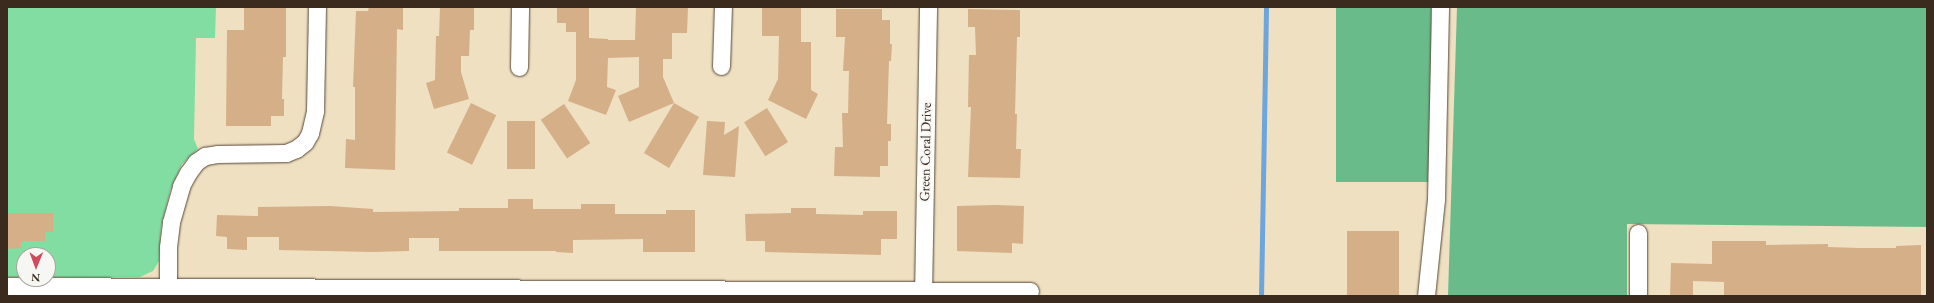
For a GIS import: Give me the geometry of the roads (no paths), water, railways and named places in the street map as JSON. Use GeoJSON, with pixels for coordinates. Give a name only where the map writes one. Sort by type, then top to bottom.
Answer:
{"type":"FeatureCollection","features":[{"type":"Feature","properties":{"kind":"street"},"geometry":{"type":"LineString","coordinates":[[168,292],[168,247],[171,222],[181,186],[196,162],[205,156],[217,154],[286,153],[296,149],[305,142],[310,133],[315,111],[317,7]]}},
{"type":"Feature","properties":{"kind":"street"},"geometry":{"type":"LineString","coordinates":[[518,67],[520,7]]}},
{"type":"Feature","properties":{"kind":"street"},"geometry":{"type":"LineString","coordinates":[[721,66],[722,7]]}},
{"type":"Feature","properties":{"kind":"street","name":"Green Coral Drive"},"geometry":{"type":"LineString","coordinates":[[923,293],[928,7]]}},
{"type":"Feature","properties":{"kind":"street"},"geometry":{"type":"LineString","coordinates":[[1426,296],[1436,199],[1440,7]]}},
{"type":"Feature","properties":{"kind":"street"},"geometry":{"type":"LineString","coordinates":[[1638,233],[1638,296]]}},
{"type":"Feature","properties":{"kind":"street"},"geometry":{"type":"LineString","coordinates":[[7,286],[168,292],[923,293],[1030,291]]}},
{"type":"Feature","properties":{"kind":"waterway"},"geometry":{"type":"LineString","coordinates":[[1261,296],[1266,7]]}}]}
